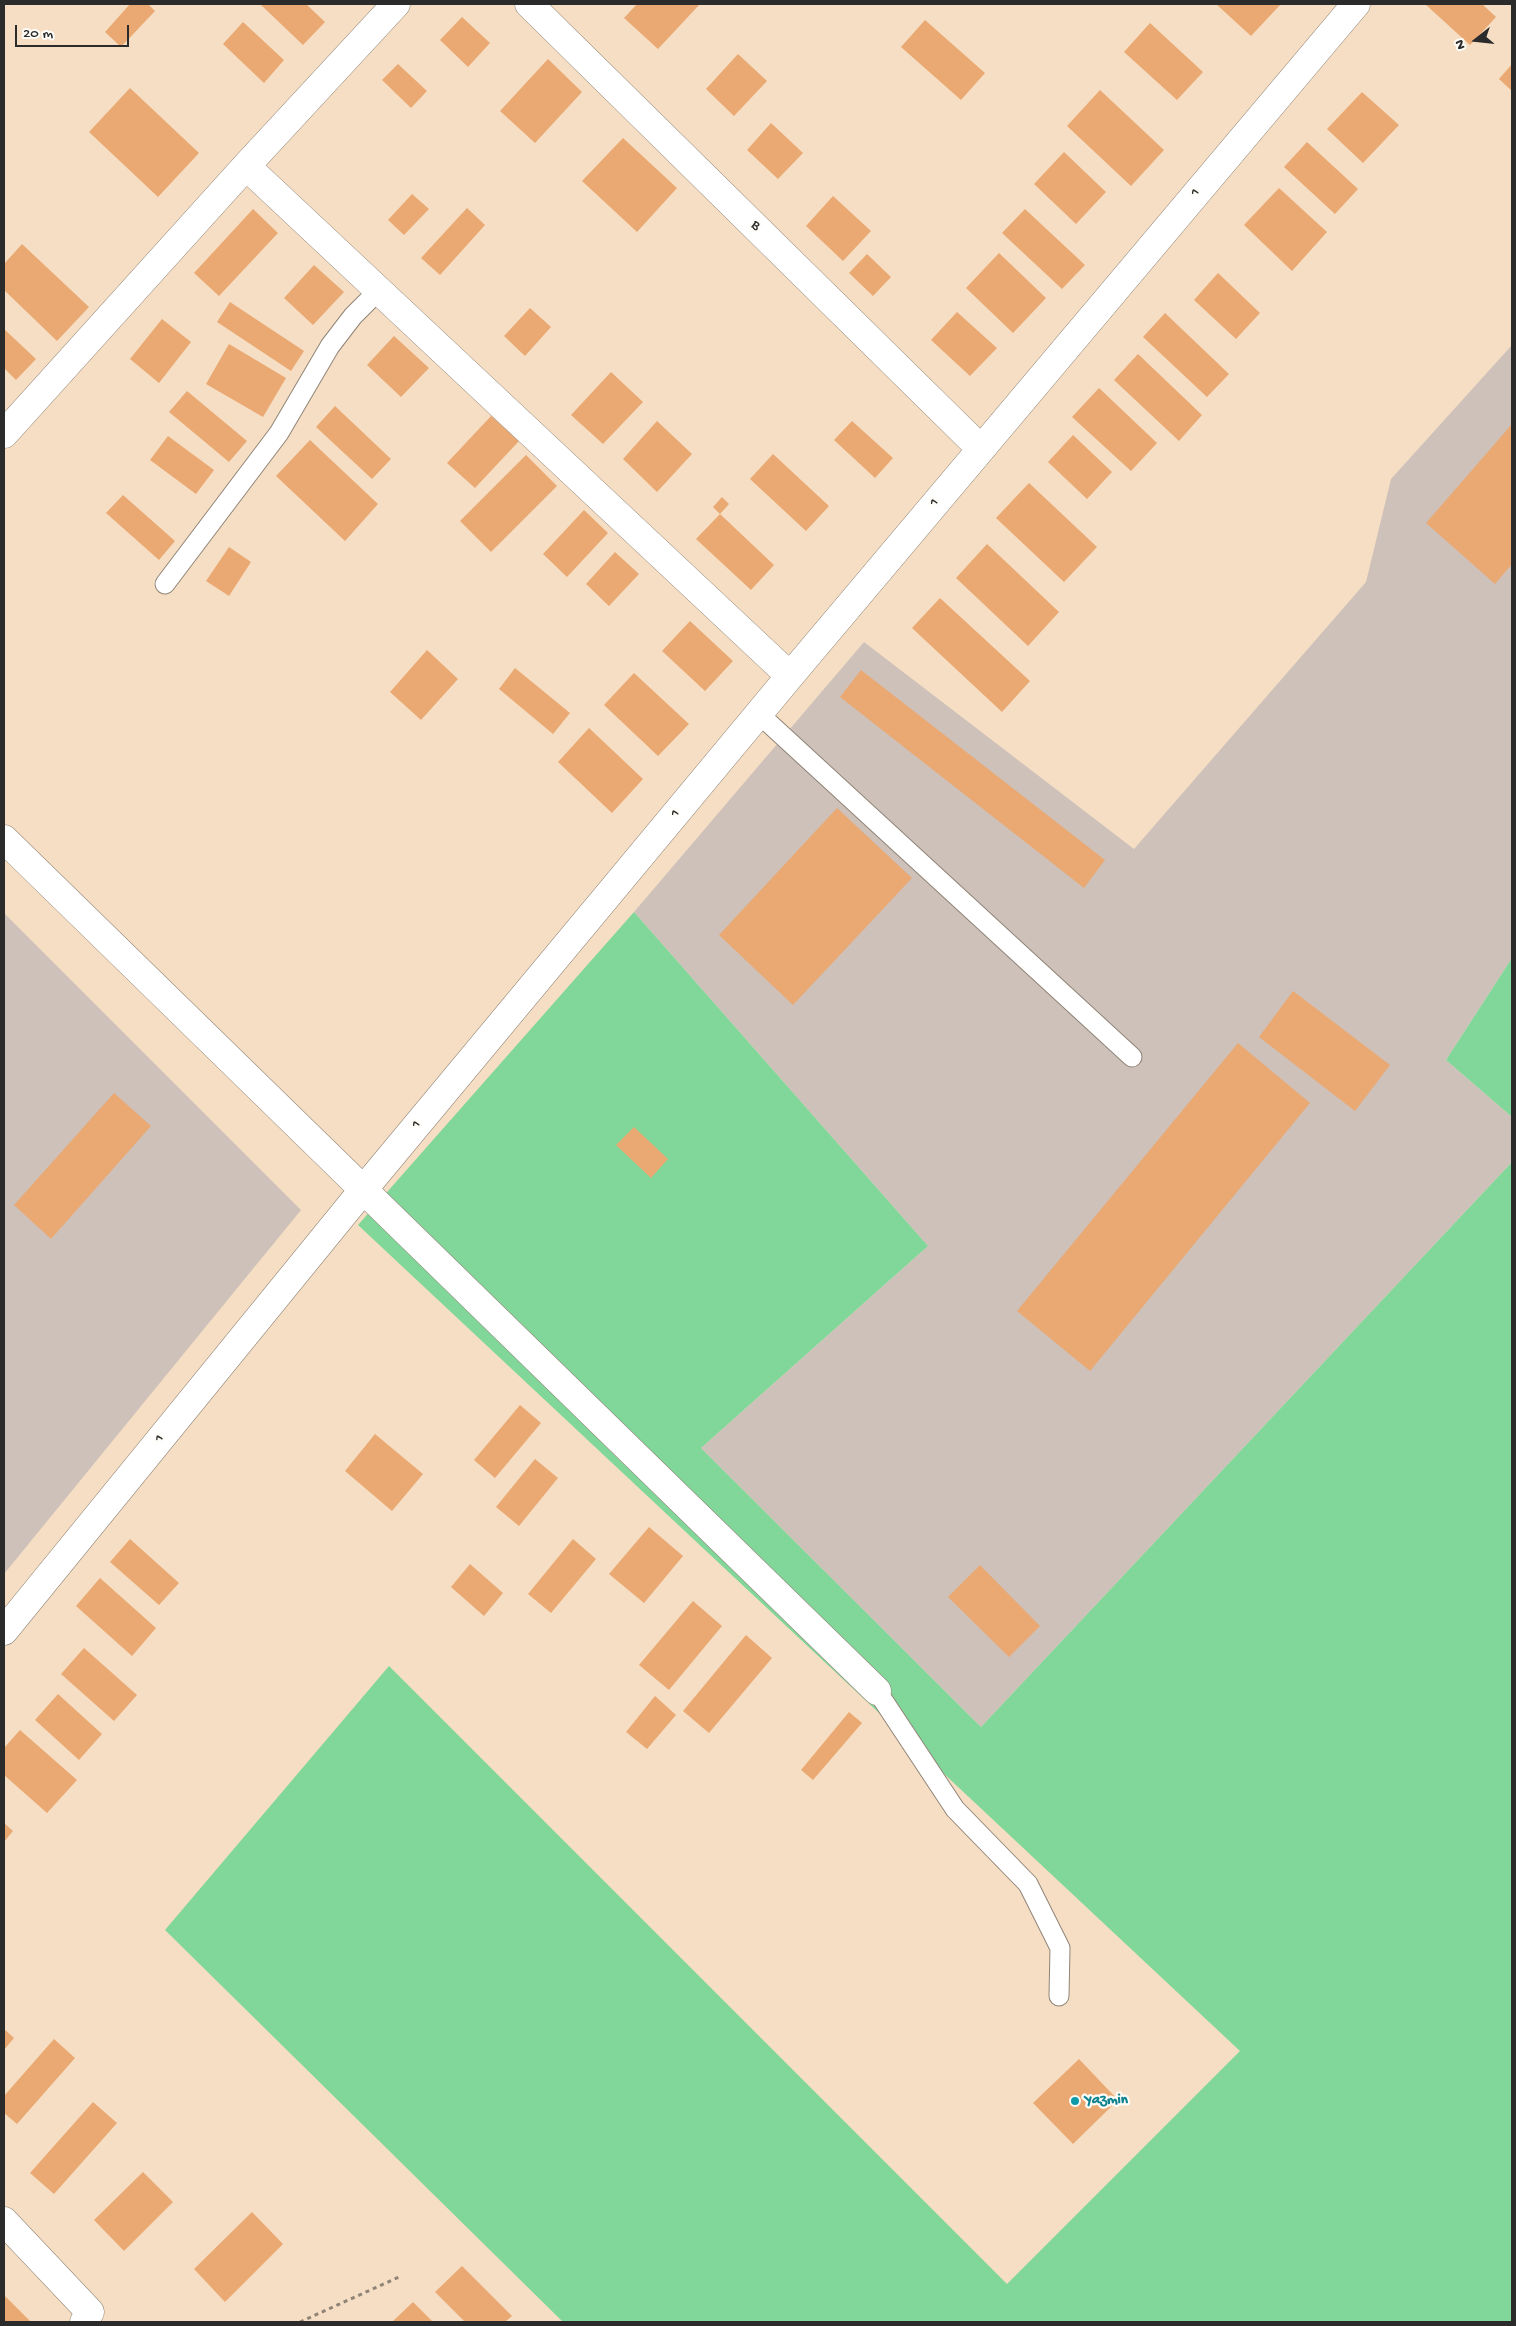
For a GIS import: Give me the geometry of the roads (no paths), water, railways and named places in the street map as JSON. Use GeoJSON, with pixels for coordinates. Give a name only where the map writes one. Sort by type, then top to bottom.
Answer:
{"type":"FeatureCollection","features":[{"type":"Feature","properties":{"kind":"street"},"geometry":{"type":"LineString","coordinates":[[4,434],[246,166],[396,4]]}},
{"type":"Feature","properties":{"kind":"street","name":"B"},"geometry":{"type":"LineString","coordinates":[[529,4],[981,449]]}},
{"type":"Feature","properties":{"kind":"street","name":"1"},"geometry":{"type":"LineString","coordinates":[[4,1631],[363,1190],[790,676],[1356,4]]}},
{"type":"Feature","properties":{"kind":"street"},"geometry":{"type":"LineString","coordinates":[[246,166],[790,676]]}},
{"type":"Feature","properties":{"kind":"street"},"geometry":{"type":"LineString","coordinates":[[4,839],[877,1691]]}},
{"type":"Feature","properties":{"kind":"street"},"geometry":{"type":"LineString","coordinates":[[4,2221],[90,2312],[84,2322]]}},
{"type":"Feature","properties":{"kind":"lane"},"geometry":{"type":"LineString","coordinates":[[165,584],[279,433],[330,346],[352,316],[378,291]]}},
{"type":"Feature","properties":{"kind":"lane"},"geometry":{"type":"LineString","coordinates":[[759,714],[1132,1057]]}},
{"type":"Feature","properties":{"kind":"lane"},"geometry":{"type":"LineString","coordinates":[[877,1691],[955,1810],[1028,1884],[1060,1948],[1059,1996]]}},
{"type":"Feature","properties":{"kind":"place","name":"Yazmin"},"geometry":{"type":"Point","coordinates":[1075,2101]}}]}
